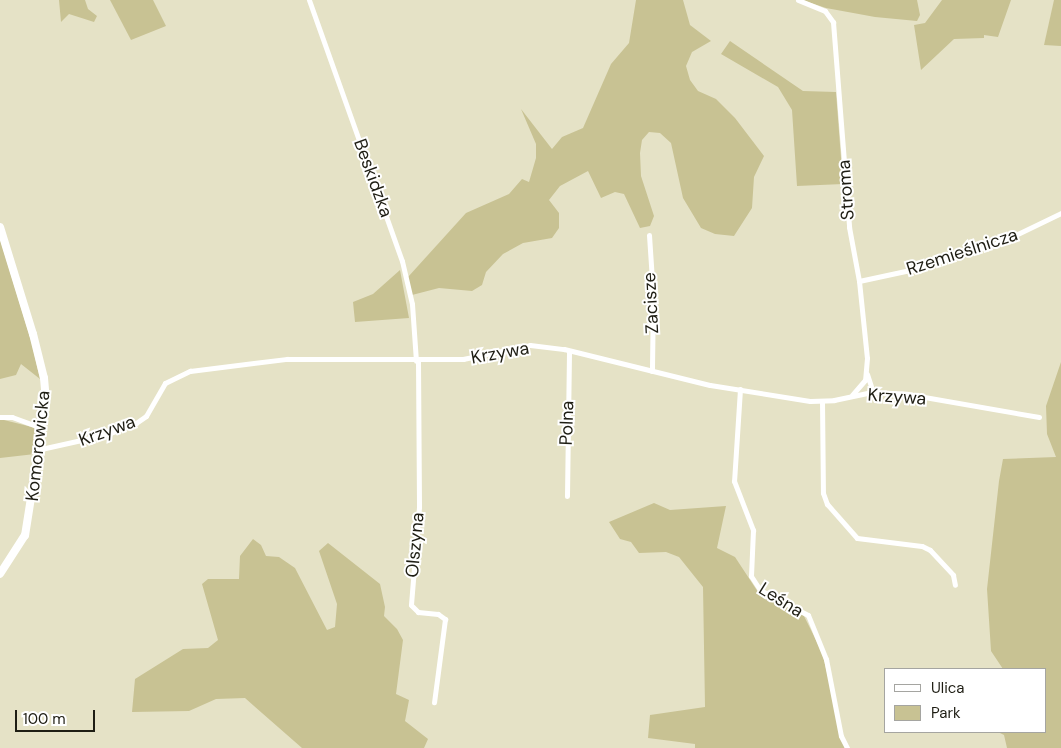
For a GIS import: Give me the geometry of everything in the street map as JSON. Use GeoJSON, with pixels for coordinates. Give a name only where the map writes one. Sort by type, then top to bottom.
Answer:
{"type":"FeatureCollection","features":[{"type":"Feature","properties":{"kind":"street","name":"Beskidzka"},"geometry":{"type":"LineString","coordinates":[[310,0],[402,261],[412,304],[417,361]]}},
{"type":"Feature","properties":{"kind":"street","name":"Stroma"},"geometry":{"type":"LineString","coordinates":[[798,0],[825,11],[833,22],[848,227],[859,281],[866,373],[873,392]]}},
{"type":"Feature","properties":{"kind":"street","name":"Rzemieślnicza"},"geometry":{"type":"LineString","coordinates":[[859,281],[915,270],[982,249],[1061,213]]}},
{"type":"Feature","properties":{"kind":"street","name":"Komorowicka"},"geometry":{"type":"LineString","coordinates":[[0,227],[44,378],[46,403],[41,449],[26,535],[0,574]]}},
{"type":"Feature","properties":{"kind":"street","name":"Zacisze"},"geometry":{"type":"LineString","coordinates":[[649,235],[653,296],[652,371]]}},
{"type":"Feature","properties":{"kind":"street","name":"Krzywa"},"geometry":{"type":"LineString","coordinates":[[41,449],[108,434],[136,423],[146,416],[165,383],[190,371],[287,359],[463,360],[530,345],[568,351],[740,390],[822,401],[873,392],[907,394],[1039,417]]}},
{"type":"Feature","properties":{"kind":"street","name":"Polna"},"geometry":{"type":"LineString","coordinates":[[567,496],[568,351]]}},
{"type":"Feature","properties":{"kind":"street","name":"Olszyna"},"geometry":{"type":"LineString","coordinates":[[417,361],[419,507],[411,605],[418,612],[438,614],[445,619],[434,702]]}},
{"type":"Feature","properties":{"kind":"street"},"geometry":{"type":"LineString","coordinates":[[851,396],[861,386],[866,373]]}},
{"type":"Feature","properties":{"kind":"street","name":"Leśna"},"geometry":{"type":"LineString","coordinates":[[740,390],[734,481],[754,530],[751,576],[760,590],[808,616],[826,658],[841,736],[847,748]]}},
{"type":"Feature","properties":{"kind":"street"},"geometry":{"type":"LineString","coordinates":[[822,401],[823,493],[827,504],[857,538],[922,546],[930,550],[953,575],[956,585]]}},
{"type":"Feature","properties":{"kind":"street"},"geometry":{"type":"LineString","coordinates":[[0,416],[12,417],[44,428]]}},
{"type":"Feature","properties":{"kind":"green space"},"geometry":{"type":"Polygon","coordinates":[[[59,0],[85,0],[88,9],[97,16],[94,22],[69,14],[61,22],[59,0]]]}},
{"type":"Feature","properties":{"kind":"green space"},"geometry":{"type":"Polygon","coordinates":[[[110,0],[153,0],[166,26],[131,40],[110,0]]]}},
{"type":"Feature","properties":{"kind":"green space"},"geometry":{"type":"Polygon","coordinates":[[[636,0],[683,0],[690,25],[711,41],[692,52],[686,66],[690,80],[698,91],[716,99],[735,118],[764,156],[754,177],[752,208],[734,236],[715,234],[701,228],[683,198],[671,143],[660,133],[649,132],[642,140],[640,153],[641,176],[654,216],[650,226],[640,228],[624,194],[615,192],[601,198],[588,171],[560,186],[549,200],[559,213],[559,228],[552,238],[523,243],[503,254],[486,272],[482,285],[472,291],[439,288],[412,295],[408,277],[466,213],[509,194],[522,179],[529,182],[536,158],[536,144],[521,109],[552,149],[562,137],[583,128],[611,64],[629,43],[636,0]]]}},
{"type":"Feature","properties":{"kind":"green space"},"geometry":{"type":"Polygon","coordinates":[[[802,0],[917,0],[920,15],[917,21],[875,17],[826,8],[802,0]]]}},
{"type":"Feature","properties":{"kind":"green space"},"geometry":{"type":"Polygon","coordinates":[[[942,0],[1011,0],[998,37],[984,35],[984,38],[954,39],[921,70],[914,25],[925,23],[942,0]]]}},
{"type":"Feature","properties":{"kind":"green space"},"geometry":{"type":"Polygon","coordinates":[[[1054,0],[1061,0],[1061,46],[1044,45],[1054,0]]]}},
{"type":"Feature","properties":{"kind":"green space"},"geometry":{"type":"Polygon","coordinates":[[[730,41],[803,91],[836,92],[843,184],[797,186],[792,110],[778,87],[721,54],[730,41]]]}},
{"type":"Feature","properties":{"kind":"green space"},"geometry":{"type":"Polygon","coordinates":[[[0,239],[32,344],[40,379],[21,364],[16,375],[0,379],[0,239]]]}},
{"type":"Feature","properties":{"kind":"green space"},"geometry":{"type":"Polygon","coordinates":[[[400,270],[409,318],[355,322],[353,302],[373,294],[400,270]]]}},
{"type":"Feature","properties":{"kind":"green space"},"geometry":{"type":"Polygon","coordinates":[[[1061,362],[1061,748],[1007,748],[1004,735],[1000,733],[1046,733],[1046,668],[1002,668],[991,651],[987,589],[999,481],[1003,459],[1056,457],[1047,434],[1046,406],[1061,362]]]}},
{"type":"Feature","properties":{"kind":"green space"},"geometry":{"type":"Polygon","coordinates":[[[0,419],[40,429],[35,454],[0,458],[0,419]]]}},
{"type":"Feature","properties":{"kind":"green space"},"geometry":{"type":"Polygon","coordinates":[[[654,503],[670,510],[726,506],[717,548],[735,557],[758,592],[803,614],[822,652],[845,748],[695,748],[695,744],[648,738],[650,715],[705,707],[703,587],[679,557],[666,552],[639,553],[631,542],[620,539],[609,522],[654,503]]]}},
{"type":"Feature","properties":{"kind":"green space"},"geometry":{"type":"Polygon","coordinates":[[[253,539],[261,545],[266,556],[279,557],[295,568],[327,630],[335,627],[337,604],[319,551],[328,543],[380,584],[385,607],[384,616],[397,629],[403,640],[396,694],[409,700],[405,721],[428,739],[424,748],[302,748],[245,698],[216,699],[189,711],[132,712],[135,679],[183,649],[208,648],[218,640],[202,584],[208,579],[239,579],[240,556],[253,539]]]}}]}
